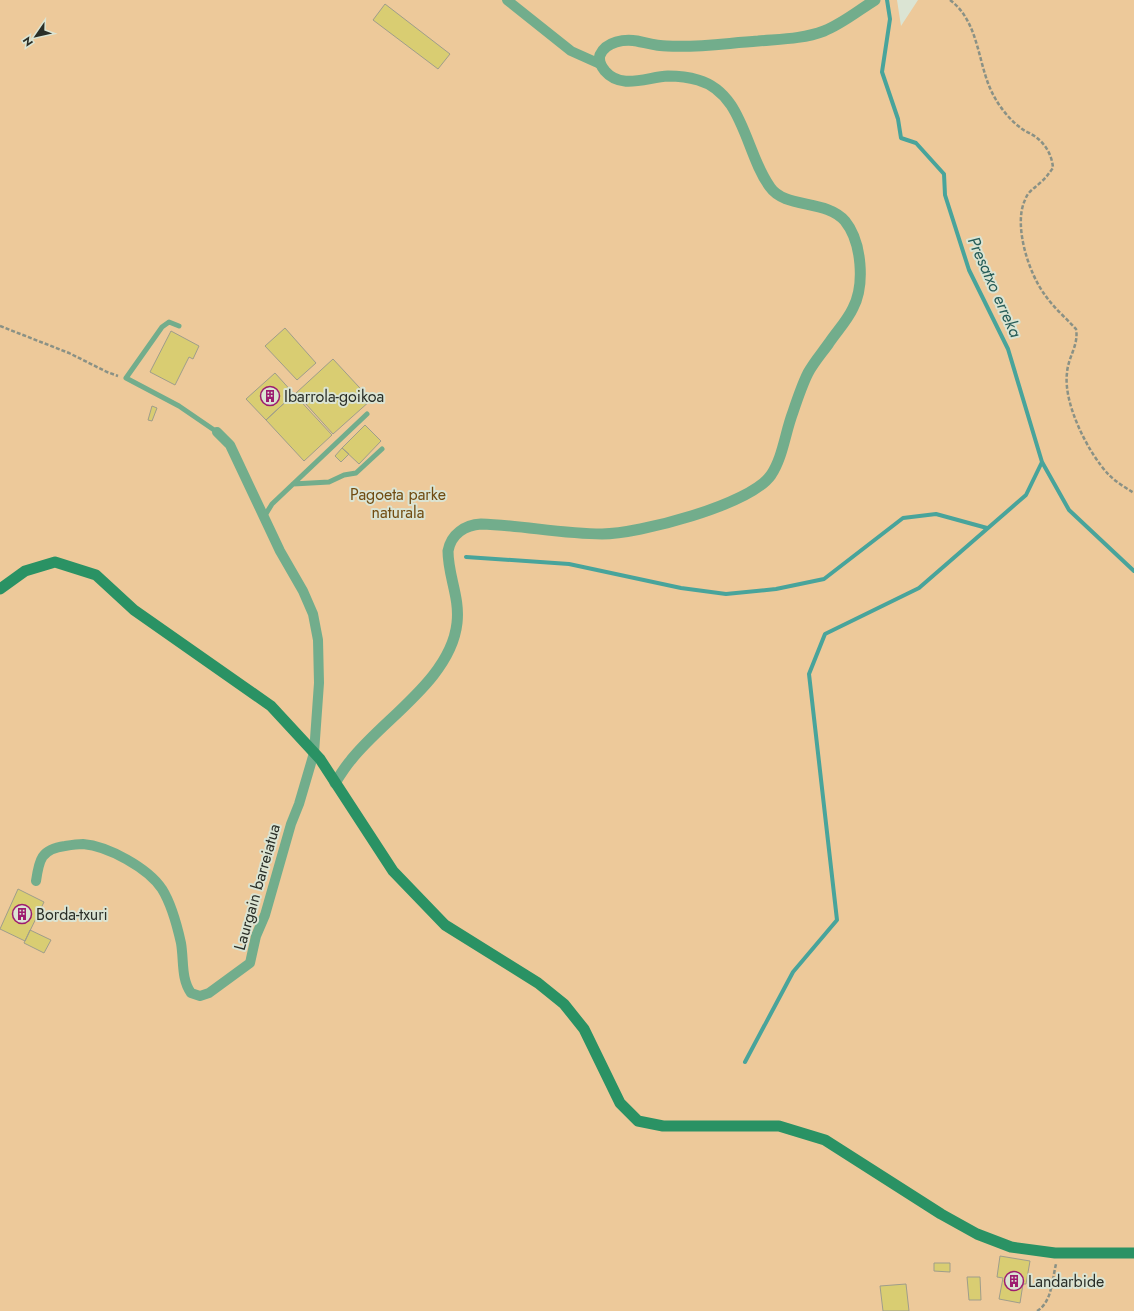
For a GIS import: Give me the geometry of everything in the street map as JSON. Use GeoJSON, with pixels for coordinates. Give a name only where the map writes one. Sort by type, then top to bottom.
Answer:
{"type":"FeatureCollection","features":[{"type":"Feature","properties":{"kind":"main road"},"geometry":{"type":"LineString","coordinates":[[0,589],[25,571],[55,562],[96,575],[134,610],[271,706],[314,753],[393,871],[445,925],[538,983],[564,1004],[584,1029],[620,1103],[638,1121],[663,1126],[778,1126],[825,1140],[941,1214],[977,1234],[1011,1248],[1055,1253],[1134,1253]]}},
{"type":"Feature","properties":{"kind":"street"},"geometry":{"type":"LineString","coordinates":[[507,0],[571,52],[600,64]]}},
{"type":"Feature","properties":{"kind":"street"},"geometry":{"type":"LineString","coordinates":[[335,783],[351,760],[431,677],[452,644],[457,628],[458,606],[448,553],[450,543],[456,534],[472,524],[584,533],[605,534],[625,532],[720,506],[755,490],[765,482],[775,468],[808,372],[847,321],[855,306],[859,283],[859,268],[854,237],[850,229],[842,218],[827,209],[790,199],[772,191],[760,170],[742,125],[722,93],[699,80],[684,77],[666,76],[632,82],[618,81],[610,77],[600,64],[599,57],[602,51],[614,42],[620,41],[638,41],[667,46],[708,46],[807,36],[825,31],[875,0]]}},
{"type":"Feature","properties":{"kind":"street","name":"Laurgain barreiatua"},"geometry":{"type":"LineString","coordinates":[[36,881],[38,862],[44,854],[58,847],[83,844],[101,848],[121,856],[151,877],[161,888],[170,904],[181,944],[184,981],[188,989],[195,996],[209,993],[250,963],[256,936],[266,915],[290,824],[299,804],[314,753],[319,683],[318,640],[313,614],[303,591],[280,551],[230,445],[217,432]]}},
{"type":"Feature","properties":{"kind":"lane"},"geometry":{"type":"LineString","coordinates":[[179,326],[169,322],[162,327],[126,378],[179,406],[217,432]]}},
{"type":"Feature","properties":{"kind":"lane"},"geometry":{"type":"LineString","coordinates":[[264,517],[272,504],[367,414]]}},
{"type":"Feature","properties":{"kind":"lane"},"geometry":{"type":"LineString","coordinates":[[293,484],[328,482],[344,475],[356,473],[382,449]]}},
{"type":"Feature","properties":{"kind":"path"},"geometry":{"type":"LineString","coordinates":[[950,0],[964,15],[970,28],[977,44],[987,82],[995,98],[1014,123],[1023,130],[1032,134],[1046,147],[1052,158],[1053,168],[1040,183],[1032,188],[1022,206],[1020,216],[1026,251],[1031,268],[1044,294],[1076,329],[1078,336],[1075,348],[1069,360],[1066,375],[1071,409],[1078,425],[1087,444],[1109,475],[1134,493]]}},
{"type":"Feature","properties":{"kind":"path"},"geometry":{"type":"LineString","coordinates":[[0,326],[69,353],[107,372],[126,378]]}},
{"type":"Feature","properties":{"kind":"path"},"geometry":{"type":"LineString","coordinates":[[1037,1311],[1042,1308],[1047,1301],[1057,1263]]}},
{"type":"Feature","properties":{"kind":"green space","name":"Pagoeta parke naturala"},"geometry":{"type":"Polygon","coordinates":[[[0,0],[897,0],[901,26],[918,0],[1134,0],[1134,1311],[0,1311],[0,0]]]}},
{"type":"Feature","properties":{"kind":"building"},"geometry":{"type":"Polygon","coordinates":[[[385,4],[450,54],[438,69],[373,20],[385,4]]]}},
{"type":"Feature","properties":{"kind":"building"},"geometry":{"type":"Polygon","coordinates":[[[285,328],[316,363],[297,380],[265,346],[285,328]]]}},
{"type":"Feature","properties":{"kind":"building"},"geometry":{"type":"Polygon","coordinates":[[[171,331],[199,346],[193,359],[189,357],[175,385],[150,372],[171,331]]]}},
{"type":"Feature","properties":{"kind":"building"},"geometry":{"type":"Polygon","coordinates":[[[333,359],[371,400],[333,434],[296,393],[333,359]]]}},
{"type":"Feature","properties":{"kind":"building","name":"Ibarrola-goikoa"},"geometry":{"type":"Polygon","coordinates":[[[275,373],[294,394],[266,420],[246,399],[275,373]]]}},
{"type":"Feature","properties":{"kind":"building"},"geometry":{"type":"Polygon","coordinates":[[[294,394],[332,435],[304,461],[266,420],[294,394]]]}},
{"type":"Feature","properties":{"kind":"building"},"geometry":{"type":"Polygon","coordinates":[[[152,406],[157,408],[152,421],[148,420],[152,406]]]}},
{"type":"Feature","properties":{"kind":"building"},"geometry":{"type":"Polygon","coordinates":[[[365,425],[381,441],[359,464],[342,448],[365,425]]]}},
{"type":"Feature","properties":{"kind":"building"},"geometry":{"type":"Polygon","coordinates":[[[342,448],[349,454],[341,462],[335,456],[342,448]]]}},
{"type":"Feature","properties":{"kind":"building","name":"Borda-txuri"},"geometry":{"type":"Polygon","coordinates":[[[18,889],[44,902],[25,941],[0,929],[18,889]]]}},
{"type":"Feature","properties":{"kind":"building"},"geometry":{"type":"Polygon","coordinates":[[[30,930],[51,940],[44,953],[24,943],[30,930]]]}},
{"type":"Feature","properties":{"kind":"building","name":"Landarbide"},"geometry":{"type":"Polygon","coordinates":[[[1000,1256],[1030,1261],[1026,1284],[1023,1284],[1020,1303],[999,1299],[1003,1278],[997,1277],[1000,1256]]]}},
{"type":"Feature","properties":{"kind":"building"},"geometry":{"type":"Polygon","coordinates":[[[934,1263],[950,1263],[950,1272],[934,1271],[934,1263]]]}},
{"type":"Feature","properties":{"kind":"building"},"geometry":{"type":"Polygon","coordinates":[[[967,1277],[980,1277],[981,1300],[969,1300],[967,1277]]]}},
{"type":"Feature","properties":{"kind":"building"},"geometry":{"type":"Polygon","coordinates":[[[906,1284],[909,1311],[883,1311],[880,1286],[906,1284]]]}},
{"type":"Feature","properties":{"kind":"waterway","name":"Presatxo erreka"},"geometry":{"type":"LineString","coordinates":[[887,0],[890,19],[882,72],[898,119],[901,138],[916,143],[944,174],[945,195],[969,270],[1008,349],[1042,462],[1069,510],[1134,571]]}},
{"type":"Feature","properties":{"kind":"waterway"},"geometry":{"type":"LineString","coordinates":[[745,1062],[793,972],[837,920],[809,674],[825,634],[919,588],[1026,495],[1042,462]]}},
{"type":"Feature","properties":{"kind":"waterway"},"geometry":{"type":"LineString","coordinates":[[466,557],[569,564],[681,588],[726,594],[776,589],[824,579],[903,518],[936,514],[987,528]]}},
{"type":"Feature","properties":{"kind":"place","name":"Ibarrola-goikoa"},"geometry":{"type":"Point","coordinates":[270,396]}},
{"type":"Feature","properties":{"kind":"place","name":"Borda-txuri"},"geometry":{"type":"Point","coordinates":[22,914]}},
{"type":"Feature","properties":{"kind":"place","name":"Landarbide"},"geometry":{"type":"Point","coordinates":[1014,1281]}}]}
